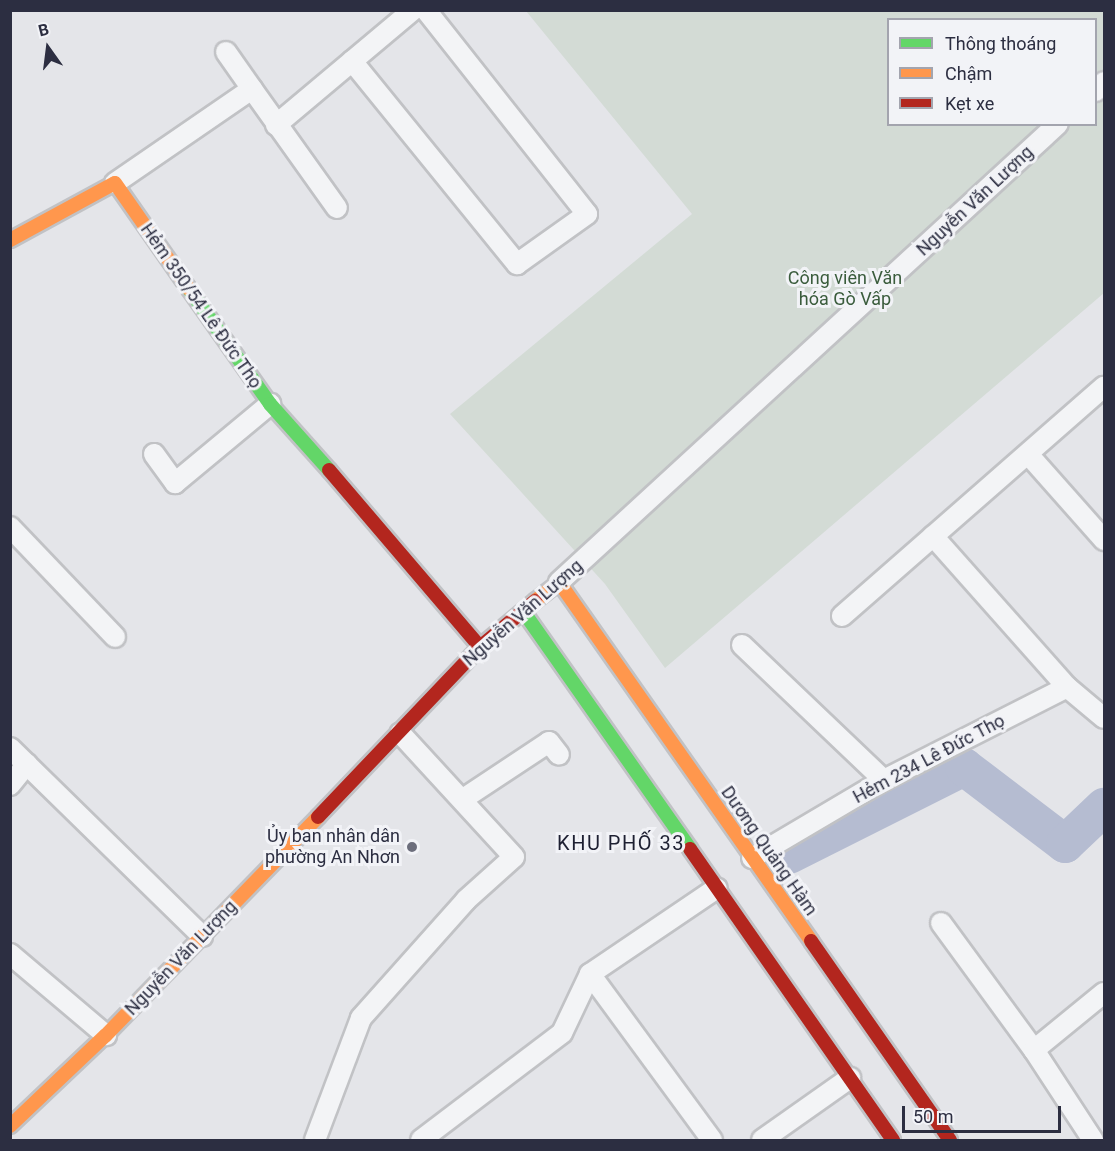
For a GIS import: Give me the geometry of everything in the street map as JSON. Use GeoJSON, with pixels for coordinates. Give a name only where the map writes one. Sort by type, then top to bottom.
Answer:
{"type":"FeatureCollection","features":[{"type":"Feature","properties":{"kind":"street"},"geometry":{"type":"LineString","coordinates":[[276,125],[413,10]]}},
{"type":"Feature","properties":{"kind":"street"},"geometry":{"type":"LineString","coordinates":[[352,61],[517,264],[587,214],[426,10]]}},
{"type":"Feature","properties":{"kind":"street"},"geometry":{"type":"LineString","coordinates":[[226,52],[337,208]]}},
{"type":"Feature","properties":{"kind":"street"},"geometry":{"type":"LineString","coordinates":[[10,240],[115,183],[252,89]]}},
{"type":"Feature","properties":{"kind":"street","name":"Nguyễn Văn Lượng"},"geometry":{"type":"LineString","coordinates":[[10,1126],[106,1035],[400,733],[480,647],[559,582],[1056,126]]}},
{"type":"Feature","properties":{"kind":"street","name":"Hẻm 350/54 Lê Đức Thọ"},"geometry":{"type":"LineString","coordinates":[[115,183],[270,404],[369,515],[480,647]]}},
{"type":"Feature","properties":{"kind":"street"},"geometry":{"type":"LineString","coordinates":[[842,616],[1104,387]]}},
{"type":"Feature","properties":{"kind":"street"},"geometry":{"type":"LineString","coordinates":[[154,454],[175,483],[270,404]]}},
{"type":"Feature","properties":{"kind":"street"},"geometry":{"type":"LineString","coordinates":[[1028,454],[1104,540]]}},
{"type":"Feature","properties":{"kind":"street"},"geometry":{"type":"LineString","coordinates":[[10,527],[115,637]]}},
{"type":"Feature","properties":{"kind":"street"},"geometry":{"type":"LineString","coordinates":[[933,536],[1067,687],[1104,718]]}},
{"type":"Feature","properties":{"kind":"street","name":"Dương Quảng Hàm"},"geometry":{"type":"LineString","coordinates":[[559,582],[950,1140]]}},
{"type":"Feature","properties":{"kind":"street"},"geometry":{"type":"LineString","coordinates":[[523,611],[893,1140]]}},
{"type":"Feature","properties":{"kind":"street"},"geometry":{"type":"LineString","coordinates":[[742,645],[884,780]]}},
{"type":"Feature","properties":{"kind":"street","name":"Hẻm 234 Lê Đức Thọ"},"geometry":{"type":"LineString","coordinates":[[752,858],[884,780],[1067,687]]}},
{"type":"Feature","properties":{"kind":"street"},"geometry":{"type":"LineString","coordinates":[[315,1140],[361,1018],[466,900],[514,857],[400,733]]}},
{"type":"Feature","properties":{"kind":"street"},"geometry":{"type":"LineString","coordinates":[[463,799],[549,742],[559,755]]}},
{"type":"Feature","properties":{"kind":"street"},"geometry":{"type":"LineString","coordinates":[[10,748],[202,936]]}},
{"type":"Feature","properties":{"kind":"street"},"geometry":{"type":"LineString","coordinates":[[10,785],[27,764]]}},
{"type":"Feature","properties":{"kind":"street"},"geometry":{"type":"LineString","coordinates":[[421,1140],[562,1033],[590,974],[717,888]]}},
{"type":"Feature","properties":{"kind":"street"},"geometry":{"type":"LineString","coordinates":[[941,923],[1034,1050],[1093,1140]]}},
{"type":"Feature","properties":{"kind":"street"},"geometry":{"type":"LineString","coordinates":[[10,954],[106,1035]]}},
{"type":"Feature","properties":{"kind":"street"},"geometry":{"type":"LineString","coordinates":[[590,974],[712,1140]]}},
{"type":"Feature","properties":{"kind":"street"},"geometry":{"type":"LineString","coordinates":[[1034,1050],[1104,993]]}},
{"type":"Feature","properties":{"kind":"street"},"geometry":{"type":"LineString","coordinates":[[762,1140],[850,1078]]}},
{"type":"Feature","properties":{"kind":"green space","name":"Công viên Văn hóa Gò Vấp"},"geometry":{"type":"Polygon","coordinates":[[[526,11],[1104,11],[1104,293],[665,668],[605,584],[450,414],[692,214],[526,11]]]}},
{"type":"Feature","properties":{"kind":"waterway"},"geometry":{"type":"LineString","coordinates":[[789,855],[964,767],[1065,844],[1104,807]]}},
{"type":"Feature","properties":{"kind":"traffic: fast"},"geometry":{"type":"LineString","coordinates":[[189,289],[270,404],[329,470]]}},
{"type":"Feature","properties":{"kind":"traffic: fast"},"geometry":{"type":"LineString","coordinates":[[523,611],[690,849]]}},
{"type":"Feature","properties":{"kind":"traffic: slow"},"geometry":{"type":"LineString","coordinates":[[10,240],[115,183],[189,289]]}},
{"type":"Feature","properties":{"kind":"traffic: slow"},"geometry":{"type":"LineString","coordinates":[[535,601],[559,582],[811,941]]}},
{"type":"Feature","properties":{"kind":"traffic: slow"},"geometry":{"type":"LineString","coordinates":[[10,1126],[106,1035],[318,817]]}},
{"type":"Feature","properties":{"kind":"traffic: jam"},"geometry":{"type":"LineString","coordinates":[[329,470],[480,647]]}},
{"type":"Feature","properties":{"kind":"traffic: jam"},"geometry":{"type":"LineString","coordinates":[[318,817],[480,647],[535,601]]}},
{"type":"Feature","properties":{"kind":"traffic: jam"},"geometry":{"type":"LineString","coordinates":[[690,849],[893,1140]]}},
{"type":"Feature","properties":{"kind":"traffic: jam"},"geometry":{"type":"LineString","coordinates":[[811,941],[950,1140]]}},
{"type":"Feature","properties":{"kind":"place","name":"Ủy ban nhân dân phường An Nhơn"},"geometry":{"type":"Point","coordinates":[412,847]}},
{"type":"Feature","properties":{"kind":"district","name":"KHU PHỐ 33"},"geometry":{"type":"Point","coordinates":[621,843]}}]}
